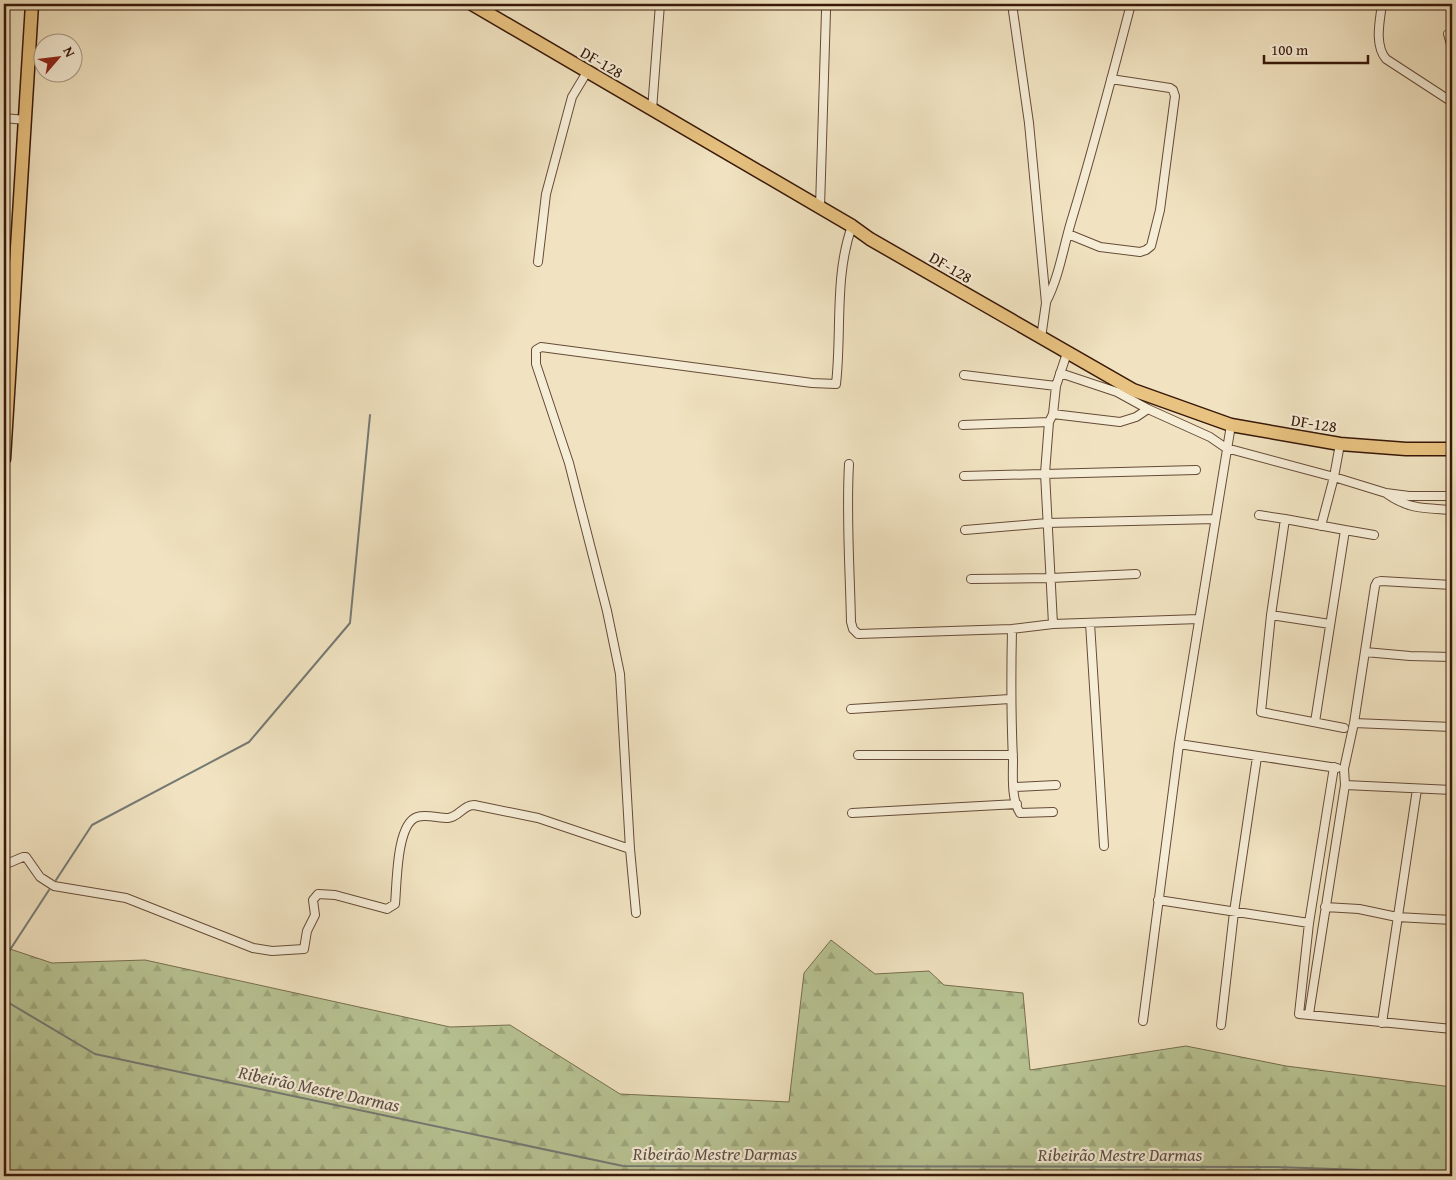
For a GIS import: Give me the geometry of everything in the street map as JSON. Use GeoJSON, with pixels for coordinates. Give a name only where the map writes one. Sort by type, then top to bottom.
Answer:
{"type":"FeatureCollection","features":[{"type":"Feature","properties":{"kind":"main road"},"geometry":{"type":"LineString","coordinates":[[4,458],[7,368],[26,120],[32,4]]}},
{"type":"Feature","properties":{"kind":"main road","name":"DF-128"},"geometry":{"type":"LineString","coordinates":[[472,4],[820,207],[870,239],[1133,390],[1231,425],[1340,444],[1452,449]]}},
{"type":"Feature","properties":{"kind":"street"},"geometry":{"type":"LineString","coordinates":[[652,110],[660,4]]}},
{"type":"Feature","properties":{"kind":"street"},"geometry":{"type":"LineString","coordinates":[[1012,4],[1029,123],[1046,303],[1041,338]]}},
{"type":"Feature","properties":{"kind":"street"},"geometry":{"type":"LineString","coordinates":[[1046,303],[1054,286],[1131,4]]}},
{"type":"Feature","properties":{"kind":"street"},"geometry":{"type":"LineString","coordinates":[[1374,4],[1382,6],[1379,33],[1381,53],[1386,59],[1452,102]]}},
{"type":"Feature","properties":{"kind":"street"},"geometry":{"type":"LineString","coordinates":[[820,207],[826,11]]}},
{"type":"Feature","properties":{"kind":"street"},"geometry":{"type":"LineString","coordinates":[[1450,37],[1452,48]]}},
{"type":"Feature","properties":{"kind":"street"},"geometry":{"type":"LineString","coordinates":[[538,262],[546,194],[572,97],[587,72]]}},
{"type":"Feature","properties":{"kind":"street"},"geometry":{"type":"LineString","coordinates":[[1068,234],[1110,249],[1140,252],[1151,246],[1160,210],[1175,96],[1174,90],[1111,79]]}},
{"type":"Feature","properties":{"kind":"street"},"geometry":{"type":"LineString","coordinates":[[4,118],[26,120]]}},
{"type":"Feature","properties":{"kind":"street"},"geometry":{"type":"LineString","coordinates":[[636,913],[630,849],[620,674],[605,601],[569,463],[536,364],[536,350],[541,346],[812,384],[836,384],[842,274],[845,245],[852,226]]}},
{"type":"Feature","properties":{"kind":"street"},"geometry":{"type":"LineString","coordinates":[[1053,624],[1045,473],[1049,422],[1053,414],[1056,386],[1067,353]]}},
{"type":"Feature","properties":{"kind":"street"},"geometry":{"type":"LineString","coordinates":[[1060,373],[1117,392],[1148,409],[1210,437],[1226,448],[1386,493],[1409,496],[1452,496]]}},
{"type":"Feature","properties":{"kind":"street"},"geometry":{"type":"LineString","coordinates":[[964,375],[1056,386]]}},
{"type":"Feature","properties":{"kind":"street"},"geometry":{"type":"LineString","coordinates":[[1053,414],[1120,422],[1136,418],[1148,409]]}},
{"type":"Feature","properties":{"kind":"street"},"geometry":{"type":"LineString","coordinates":[[963,425],[1049,422]]}},
{"type":"Feature","properties":{"kind":"street"},"geometry":{"type":"LineString","coordinates":[[1143,1021],[1179,744],[1231,425]]}},
{"type":"Feature","properties":{"kind":"street"},"geometry":{"type":"LineString","coordinates":[[1321,526],[1334,477],[1340,444]]}},
{"type":"Feature","properties":{"kind":"street"},"geometry":{"type":"LineString","coordinates":[[850,464],[847,505],[850,538],[851,622],[853,629],[858,634],[1012,629],[1053,624],[1199,619]]}},
{"type":"Feature","properties":{"kind":"street"},"geometry":{"type":"LineString","coordinates":[[964,476],[1196,470]]}},
{"type":"Feature","properties":{"kind":"street"},"geometry":{"type":"LineString","coordinates":[[1386,493],[1399,503],[1412,507],[1452,510]]}},
{"type":"Feature","properties":{"kind":"street"},"geometry":{"type":"LineString","coordinates":[[1259,515],[1374,535]]}},
{"type":"Feature","properties":{"kind":"street"},"geometry":{"type":"LineString","coordinates":[[965,530],[1048,523],[1215,518]]}},
{"type":"Feature","properties":{"kind":"street"},"geometry":{"type":"LineString","coordinates":[[1285,519],[1271,615],[1261,712],[1344,728]]}},
{"type":"Feature","properties":{"kind":"street"},"geometry":{"type":"LineString","coordinates":[[1315,722],[1345,530]]}},
{"type":"Feature","properties":{"kind":"street"},"geometry":{"type":"LineString","coordinates":[[971,579],[1136,574]]}},
{"type":"Feature","properties":{"kind":"street"},"geometry":{"type":"LineString","coordinates":[[1309,1014],[1345,785],[1344,769],[1354,723],[1375,586],[1377,582],[1452,585]]}},
{"type":"Feature","properties":{"kind":"street"},"geometry":{"type":"LineString","coordinates":[[1271,615],[1330,624]]}},
{"type":"Feature","properties":{"kind":"street"},"geometry":{"type":"LineString","coordinates":[[1090,623],[1104,846]]}},
{"type":"Feature","properties":{"kind":"street"},"geometry":{"type":"LineString","coordinates":[[1012,629],[1010,699],[1016,804],[1020,813],[1054,812]]}},
{"type":"Feature","properties":{"kind":"street"},"geometry":{"type":"LineString","coordinates":[[1365,652],[1452,657]]}},
{"type":"Feature","properties":{"kind":"street"},"geometry":{"type":"LineString","coordinates":[[851,709],[1010,699]]}},
{"type":"Feature","properties":{"kind":"street"},"geometry":{"type":"LineString","coordinates":[[1354,723],[1452,727]]}},
{"type":"Feature","properties":{"kind":"street"},"geometry":{"type":"LineString","coordinates":[[1179,744],[1344,769]]}},
{"type":"Feature","properties":{"kind":"street"},"geometry":{"type":"LineString","coordinates":[[858,755],[1012,755]]}},
{"type":"Feature","properties":{"kind":"street"},"geometry":{"type":"LineString","coordinates":[[1221,1025],[1234,912],[1257,756]]}},
{"type":"Feature","properties":{"kind":"street"},"geometry":{"type":"LineString","coordinates":[[1334,767],[1309,923],[1299,1014],[1452,1028]]}},
{"type":"Feature","properties":{"kind":"street"},"geometry":{"type":"LineString","coordinates":[[1014,787],[1056,785]]}},
{"type":"Feature","properties":{"kind":"street"},"geometry":{"type":"LineString","coordinates":[[1345,785],[1452,790]]}},
{"type":"Feature","properties":{"kind":"street"},"geometry":{"type":"LineString","coordinates":[[1382,1023],[1417,788]]}},
{"type":"Feature","properties":{"kind":"street"},"geometry":{"type":"LineString","coordinates":[[852,813],[1016,804]]}},
{"type":"Feature","properties":{"kind":"street"},"geometry":{"type":"LineString","coordinates":[[4,865],[26,857],[40,877],[54,886],[126,898],[253,948],[272,951],[304,949],[307,931],[315,914],[313,900],[318,894],[335,895],[387,909],[392,907],[395,904],[401,843],[412,819],[418,816],[448,818],[469,805],[474,805],[538,818],[630,849]]}},
{"type":"Feature","properties":{"kind":"street"},"geometry":{"type":"LineString","coordinates":[[1158,900],[1309,923]]}},
{"type":"Feature","properties":{"kind":"street"},"geometry":{"type":"LineString","coordinates":[[1325,907],[1359,909],[1397,917],[1452,920]]}},
{"type":"Feature","properties":{"kind":"green space"},"geometry":{"type":"Polygon","coordinates":[[[831,940],[875,974],[929,971],[944,985],[1023,993],[1030,1070],[1186,1046],[1286,1066],[1452,1087],[1452,1176],[4,1176],[4,947],[52,963],[145,960],[450,1027],[510,1025],[620,1094],[789,1102],[804,973],[831,940]]]}},
{"type":"Feature","properties":{"kind":"waterway"},"geometry":{"type":"LineString","coordinates":[[56,880],[92,825],[249,742],[350,623],[370,415]]}},
{"type":"Feature","properties":{"kind":"waterway"},"geometry":{"type":"LineString","coordinates":[[4,959],[49,890]]}},
{"type":"Feature","properties":{"kind":"waterway","name":"Ribeirão Mestre Darmas"},"geometry":{"type":"LineString","coordinates":[[4,1000],[95,1054],[623,1166],[1275,1167],[1452,1173]]}}]}
